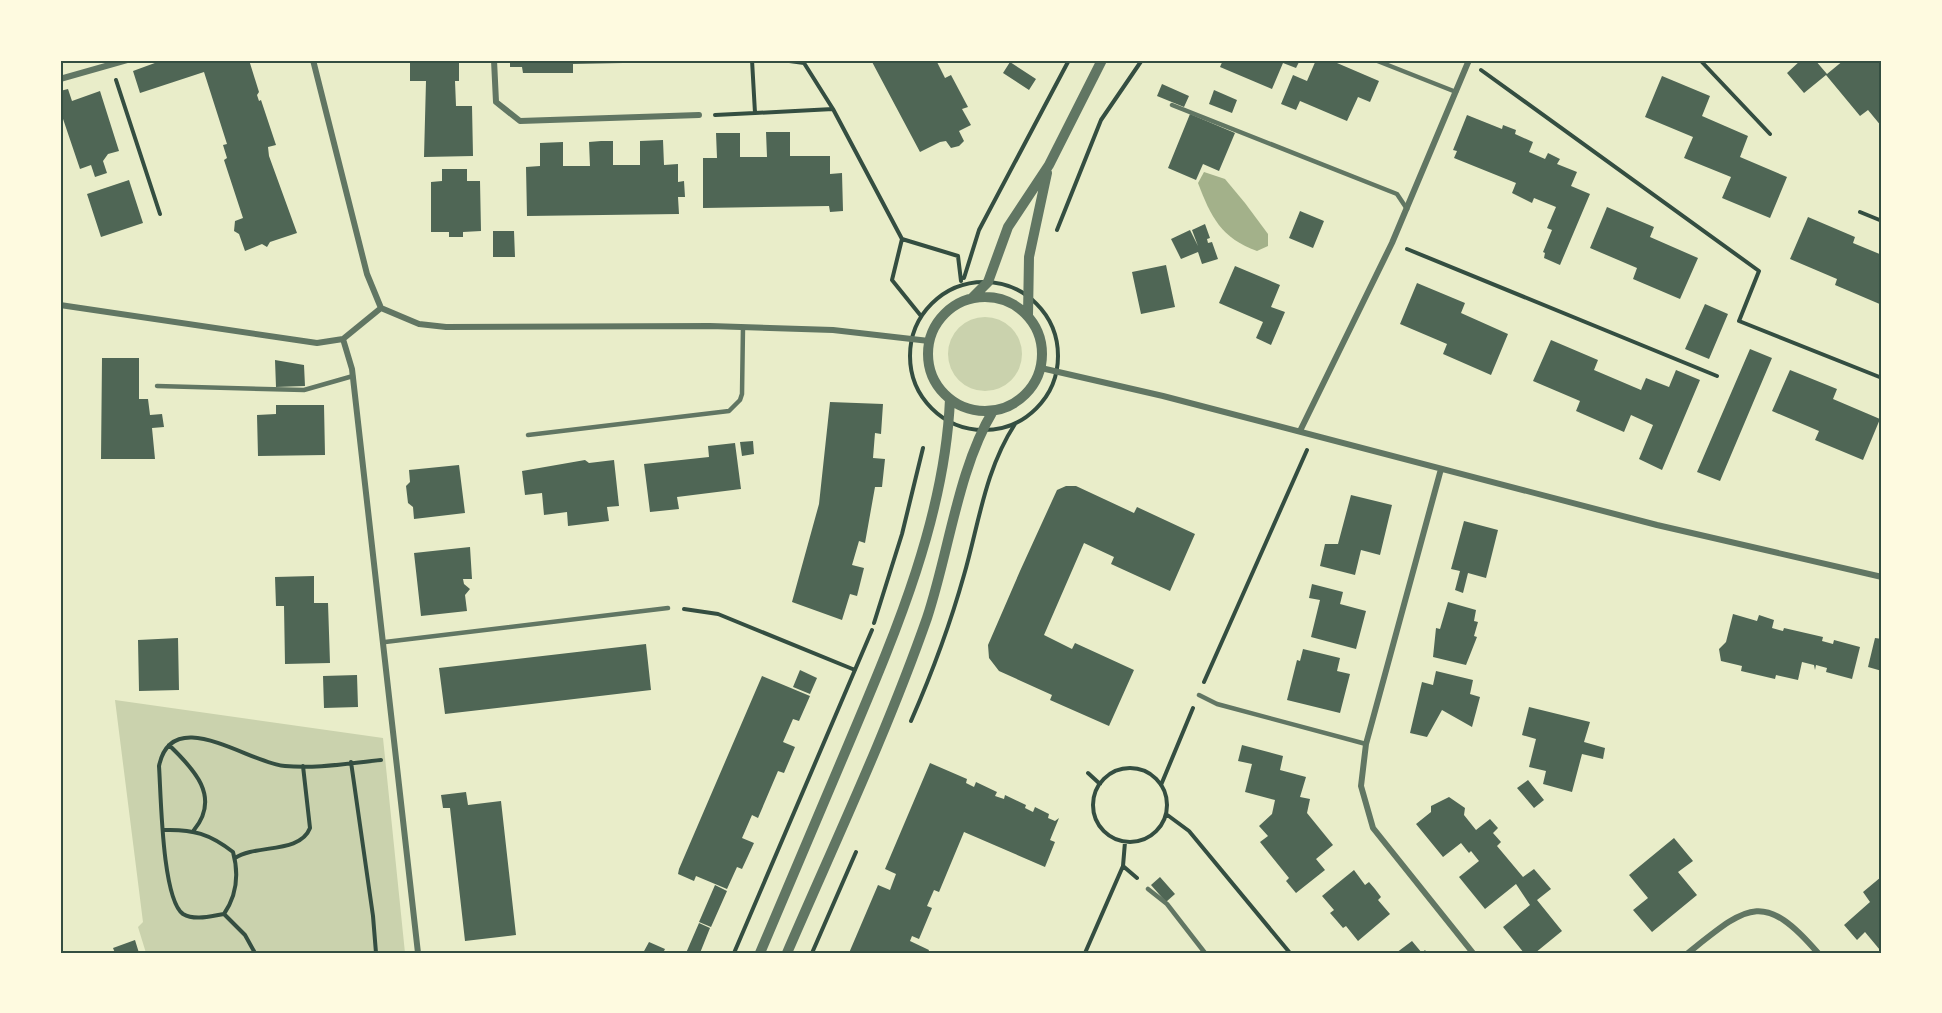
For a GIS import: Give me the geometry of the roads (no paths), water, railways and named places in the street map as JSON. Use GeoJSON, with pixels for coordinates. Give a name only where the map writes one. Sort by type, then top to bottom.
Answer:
{"type":"FeatureCollection","features":[{"type":"Feature","properties":{"kind":"street"},"geometry":{"type":"LineString","coordinates":[[60,79],[127,60]]}},
{"type":"Feature","properties":{"kind":"street"},"geometry":{"type":"LineString","coordinates":[[313,60],[367,274],[381,308],[399,317],[419,324],[446,327],[743,327],[833,330],[929,341]]}},
{"type":"Feature","properties":{"kind":"street"},"geometry":{"type":"LineString","coordinates":[[494,60],[496,102],[520,121],[699,115]]}},
{"type":"Feature","properties":{"kind":"street"},"geometry":{"type":"LineString","coordinates":[[972,298],[1002,299],[1028,315],[1038,331],[1043,349],[1041,368],[1034,384],[1023,397],[993,411],[978,411],[950,399],[939,387],[931,373],[928,357],[929,341],[935,326],[945,313],[972,298],[988,282],[1008,227],[1049,165],[1102,60]]}},
{"type":"Feature","properties":{"kind":"street"},"geometry":{"type":"LineString","coordinates":[[1300,431],[1392,243],[1469,61]]}},
{"type":"Feature","properties":{"kind":"street"},"geometry":{"type":"LineString","coordinates":[[1028,315],[1029,257],[1049,165]]}},
{"type":"Feature","properties":{"kind":"street"},"geometry":{"type":"LineString","coordinates":[[60,305],[297,342],[317,343],[343,339],[381,308]]}},
{"type":"Feature","properties":{"kind":"street"},"geometry":{"type":"LineString","coordinates":[[343,339],[353,376],[385,642],[418,953]]}},
{"type":"Feature","properties":{"kind":"street"},"geometry":{"type":"LineString","coordinates":[[1041,368],[1300,431],[1657,525],[1882,577]]}},
{"type":"Feature","properties":{"kind":"street"},"geometry":{"type":"LineString","coordinates":[[760,953],[875,681],[905,602],[939,482],[949,422],[950,399]]}},
{"type":"Feature","properties":{"kind":"street"},"geometry":{"type":"LineString","coordinates":[[787,953],[915,650],[940,576],[970,461],[981,430],[993,411]]}},
{"type":"Feature","properties":{"kind":"street"},"geometry":{"type":"LineString","coordinates":[[1441,469],[1366,744],[1361,786],[1373,828],[1473,953]]}},
{"type":"Feature","properties":{"kind":"street"},"geometry":{"type":"LineString","coordinates":[[1688,953],[1739,915],[1761,910],[1779,914],[1795,927],[1818,953]]}},
{"type":"Feature","properties":{"kind":"lane"},"geometry":{"type":"LineString","coordinates":[[1375,60],[1456,92]]}},
{"type":"Feature","properties":{"kind":"lane"},"geometry":{"type":"LineString","coordinates":[[1172,105],[1397,194],[1407,209]]}},
{"type":"Feature","properties":{"kind":"lane"},"geometry":{"type":"LineString","coordinates":[[528,435],[729,411],[740,400],[742,393],[743,327]]}},
{"type":"Feature","properties":{"kind":"lane"},"geometry":{"type":"LineString","coordinates":[[157,386],[303,390],[353,376]]}},
{"type":"Feature","properties":{"kind":"lane"},"geometry":{"type":"LineString","coordinates":[[385,642],[668,608]]}},
{"type":"Feature","properties":{"kind":"lane"},"geometry":{"type":"LineString","coordinates":[[1198,695],[1217,704],[1366,744]]}},
{"type":"Feature","properties":{"kind":"lane"},"geometry":{"type":"LineString","coordinates":[[1148,889],[1167,904],[1205,953]]}}]}
